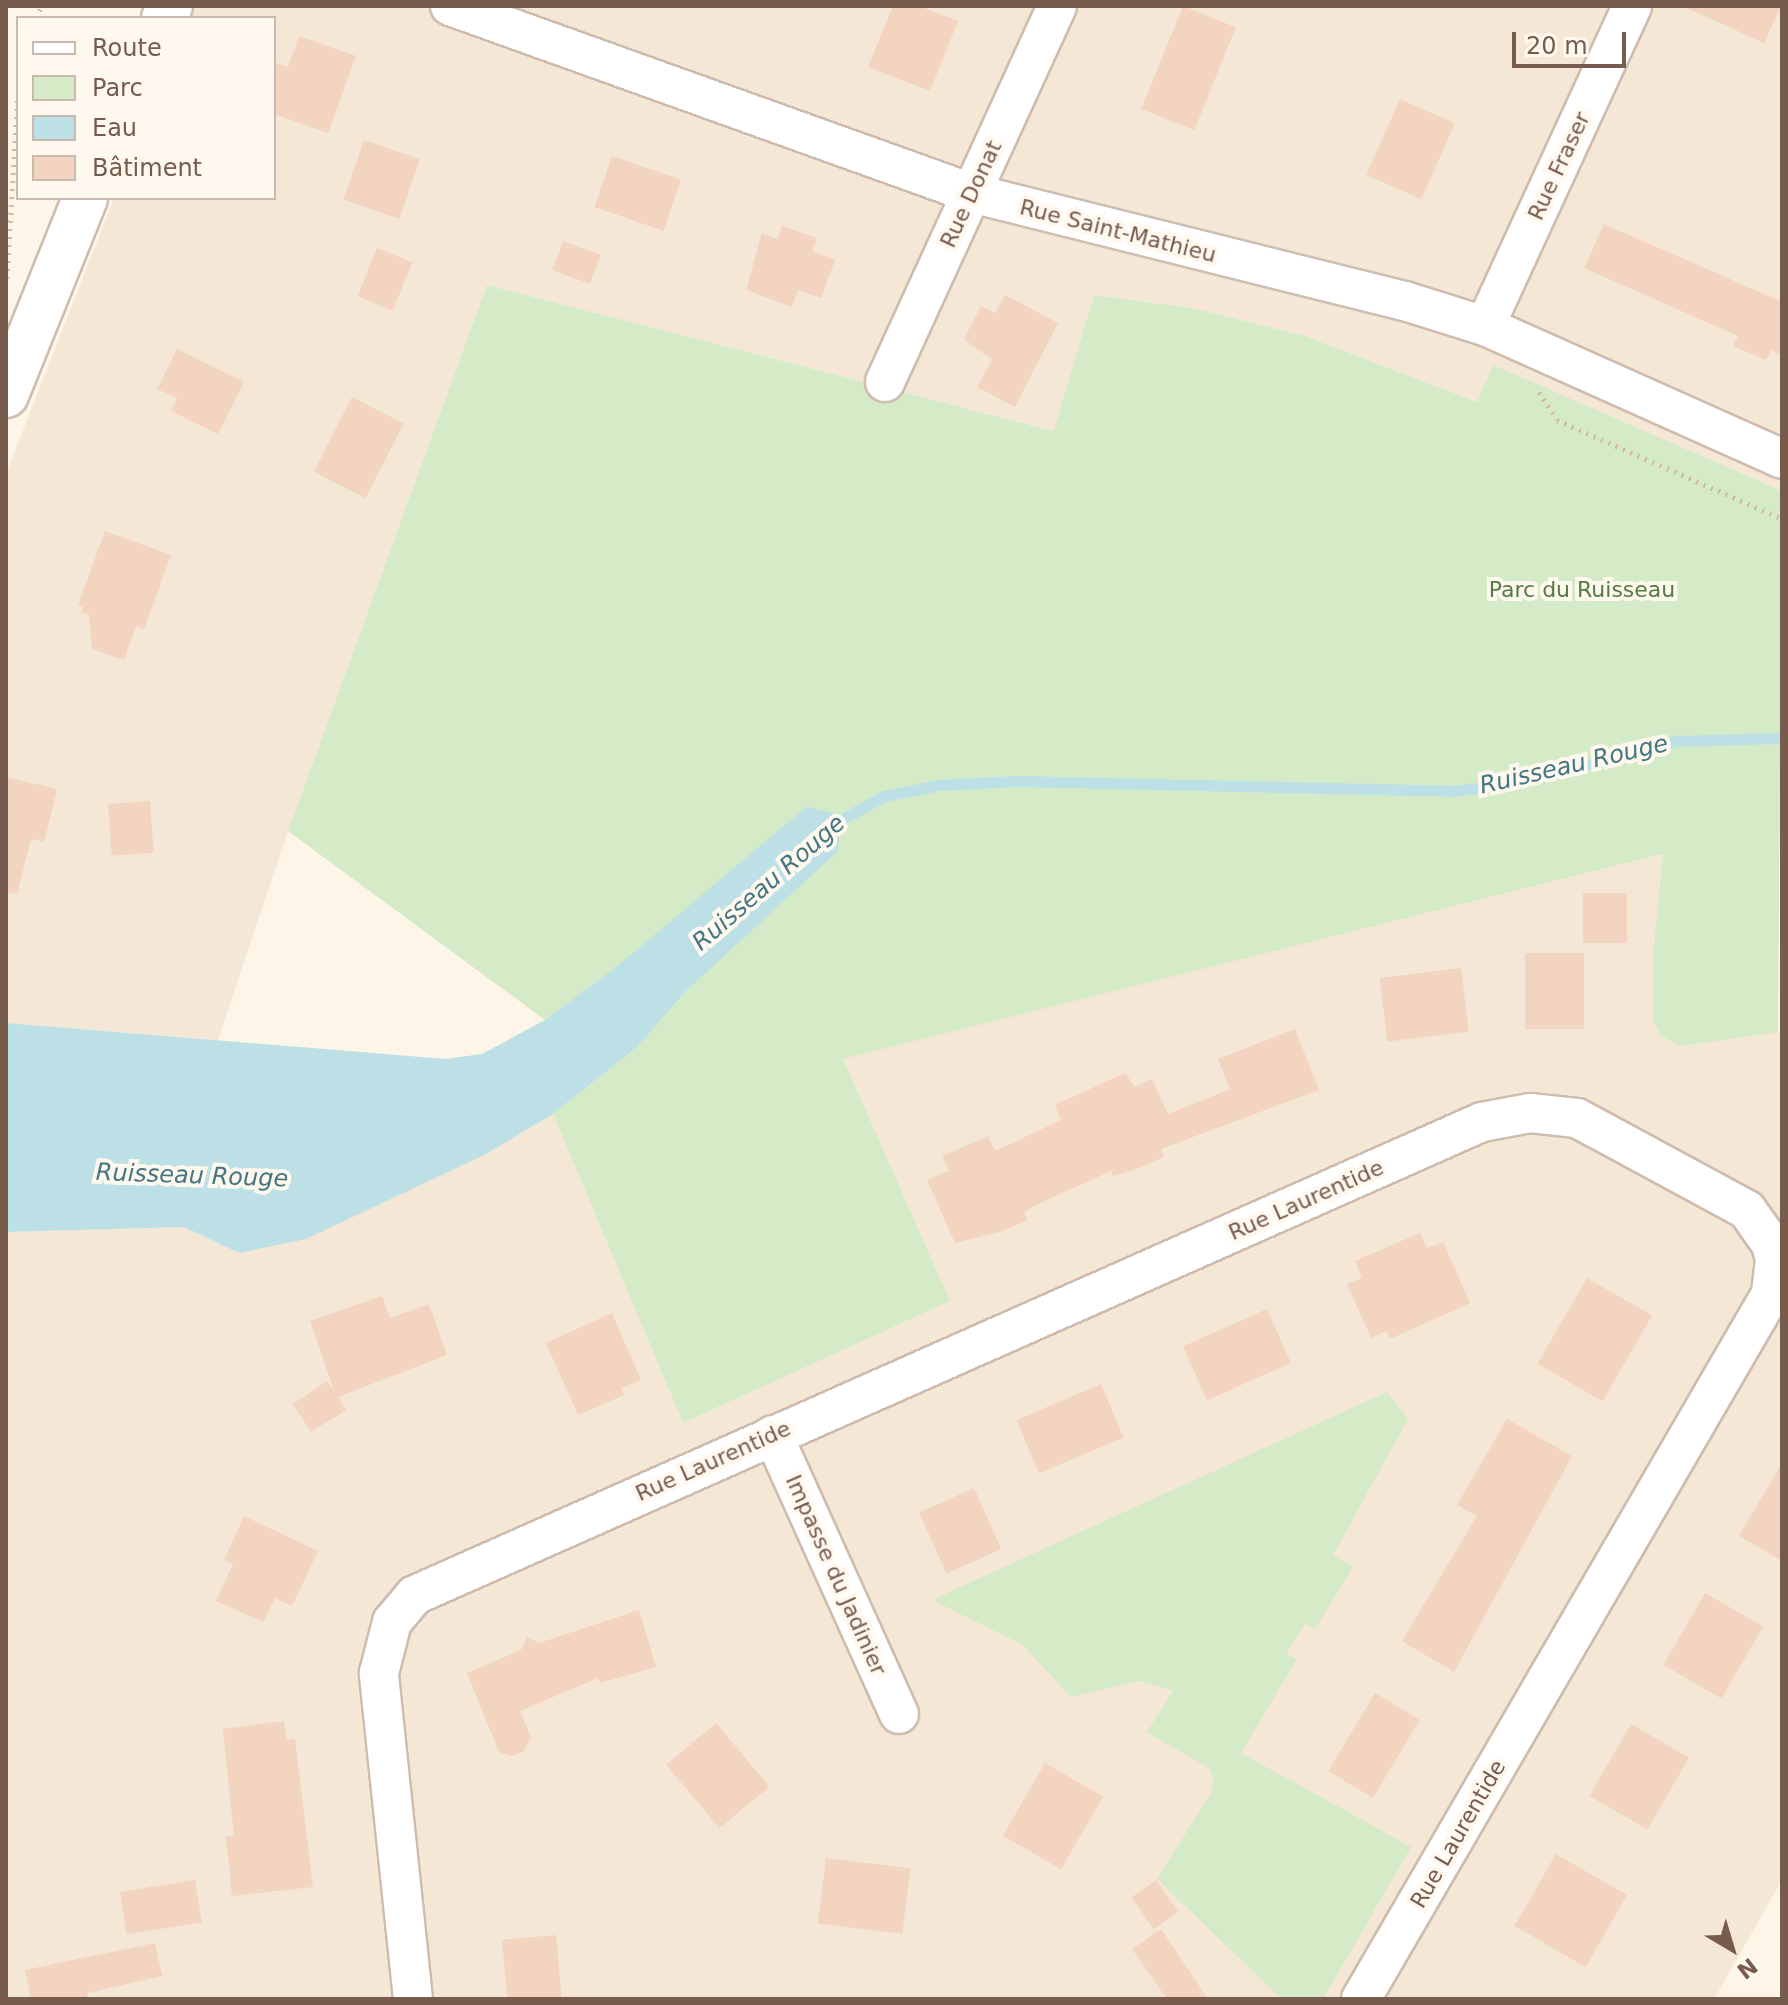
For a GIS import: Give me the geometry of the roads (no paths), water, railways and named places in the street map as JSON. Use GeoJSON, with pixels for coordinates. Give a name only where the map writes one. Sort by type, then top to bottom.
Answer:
{"type":"FeatureCollection","features":[{"type":"Feature","properties":{"kind":"street","name":"Rue Saint-Mathieu"},"geometry":{"type":"LineString","coordinates":[[450,6],[971,193],[1405,301],[1485,326],[1782,459]]}},
{"type":"Feature","properties":{"kind":"street","name":"Rue Donat"},"geometry":{"type":"LineString","coordinates":[[885,382],[1057,6]]}},
{"type":"Feature","properties":{"kind":"street","name":"Rue Fraser"},"geometry":{"type":"LineString","coordinates":[[1485,326],[1632,6]]}},
{"type":"Feature","properties":{"kind":"street"},"geometry":{"type":"LineString","coordinates":[[6,395],[84,200]]}},
{"type":"Feature","properties":{"kind":"street","name":"Rue Laurentide"},"geometry":{"type":"LineString","coordinates":[[413,1999],[379,1673],[392,1622],[429,1585],[1505,1116],[1554,1114],[1600,1126],[1747,1210],[1765,1231],[1775,1260],[1768,1302],[1361,1999]]}},
{"type":"Feature","properties":{"kind":"street","name":"Impasse du Jadinier"},"geometry":{"type":"LineString","coordinates":[[773,1435],[899,1714]]}},
{"type":"Feature","properties":{"kind":"water"},"geometry":{"type":"Polygon","coordinates":[[[806,807],[843,815],[837,852],[687,990],[637,1047],[553,1114],[488,1153],[306,1239],[239,1253],[184,1227],[6,1232],[6,1023],[446,1059],[482,1054],[545,1020],[620,964],[806,807]]]}},
{"type":"Feature","properties":{"kind":"waterway","name":"Ruisseau Rouge"},"geometry":{"type":"LineString","coordinates":[[833,824],[884,796],[939,785],[1019,781],[1453,791],[1519,783],[1676,741],[1782,738]]}},
{"type":"Feature","properties":{"kind":"park label","name":"Parc du Ruisseau"},"geometry":{"type":"Point","coordinates":[1582,590]}}]}
